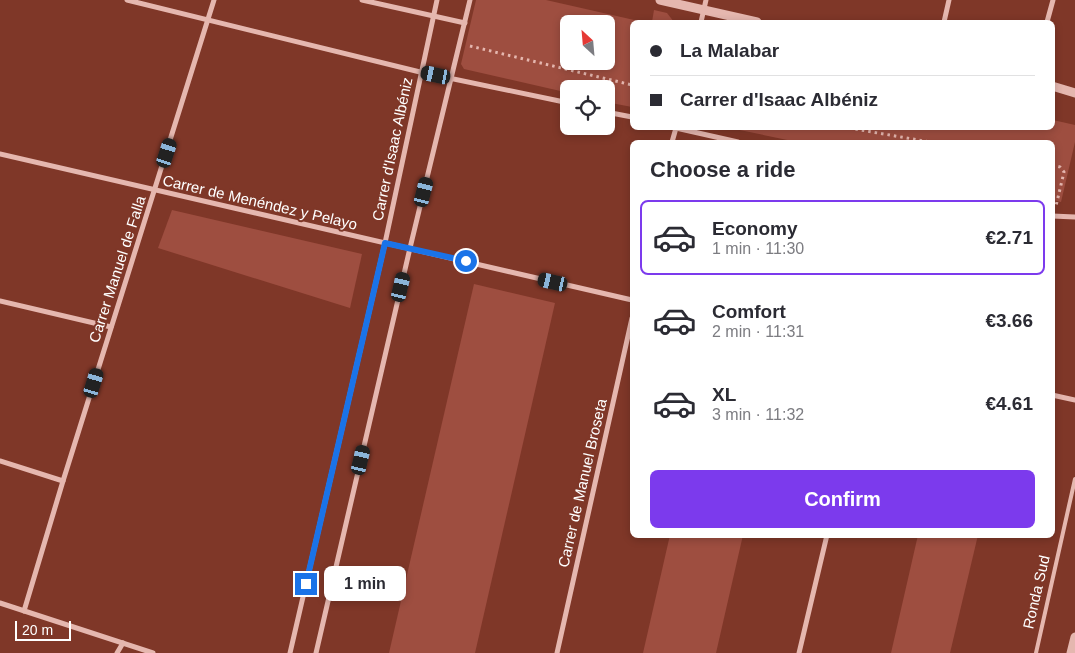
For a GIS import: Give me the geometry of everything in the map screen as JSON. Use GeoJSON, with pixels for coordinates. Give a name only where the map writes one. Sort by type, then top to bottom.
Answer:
{"type":"FeatureCollection","features":[{"type":"Feature","properties":{"kind":"street"},"geometry":{"type":"LineString","coordinates":[[127,0],[420,72],[560,101]]}},
{"type":"Feature","properties":{"kind":"street","name":"Carrer Manuel de Falla"},"geometry":{"type":"LineString","coordinates":[[24,611],[111,326],[214,0]]}},
{"type":"Feature","properties":{"kind":"street"},"geometry":{"type":"LineString","coordinates":[[362,0],[465,23]]}},
{"type":"Feature","properties":{"kind":"street","name":"Carrer d'Isaac Albéniz"},"geometry":{"type":"LineString","coordinates":[[290,653],[385,243],[436,0]]}},
{"type":"Feature","properties":{"kind":"street"},"geometry":{"type":"LineString","coordinates":[[316,653],[470,0]]}},
{"type":"Feature","properties":{"kind":"street"},"geometry":{"type":"LineString","coordinates":[[660,0],[748,20]]}},
{"type":"Feature","properties":{"kind":"street"},"geometry":{"type":"LineString","coordinates":[[702,20],[706,0]]}},
{"type":"Feature","properties":{"kind":"street"},"geometry":{"type":"LineString","coordinates":[[944,20],[949,0]]}},
{"type":"Feature","properties":{"kind":"street"},"geometry":{"type":"LineString","coordinates":[[1048,20],[1053,0]]}},
{"type":"Feature","properties":{"kind":"street"},"geometry":{"type":"LineString","coordinates":[[1055,87],[1075,92]]}},
{"type":"Feature","properties":{"kind":"street"},"geometry":{"type":"LineString","coordinates":[[615,114],[630,118]]}},
{"type":"Feature","properties":{"kind":"street"},"geometry":{"type":"LineString","coordinates":[[685,130],[729,140]]}},
{"type":"Feature","properties":{"kind":"street","name":"Carrer de Menéndez y Pelayo"},"geometry":{"type":"LineString","coordinates":[[0,154],[630,300]]}},
{"type":"Feature","properties":{"kind":"street"},"geometry":{"type":"LineString","coordinates":[[1055,216],[1075,217]]}},
{"type":"Feature","properties":{"kind":"street"},"geometry":{"type":"LineString","coordinates":[[0,301],[111,326]]}},
{"type":"Feature","properties":{"kind":"street","name":"Carrer de Manuel Broseta"},"geometry":{"type":"LineString","coordinates":[[557,653],[630,327]]}},
{"type":"Feature","properties":{"kind":"street"},"geometry":{"type":"LineString","coordinates":[[1055,396],[1075,400]]}},
{"type":"Feature","properties":{"kind":"street"},"geometry":{"type":"LineString","coordinates":[[0,461],[63,481]]}},
{"type":"Feature","properties":{"kind":"street"},"geometry":{"type":"LineString","coordinates":[[799,653],[825,538]]}},
{"type":"Feature","properties":{"kind":"street"},"geometry":{"type":"LineString","coordinates":[[0,603],[153,653]]}},
{"type":"Feature","properties":{"kind":"street"},"geometry":{"type":"LineString","coordinates":[[1072,653],[1075,637]]}},
{"type":"Feature","properties":{"kind":"street"},"geometry":{"type":"LineString","coordinates":[[117,653],[123,643]]}},
{"type":"Feature","properties":{"kind":"lane","name":"Ronda Sud"},"geometry":{"type":"LineString","coordinates":[[1036,653],[1075,479]]}},
{"type":"Feature","properties":{"kind":"path"},"geometry":{"type":"LineString","coordinates":[[459,44],[630,85]]}},
{"type":"Feature","properties":{"kind":"path"},"geometry":{"type":"LineString","coordinates":[[861,130],[918,140]]}},
{"type":"Feature","properties":{"kind":"path"},"geometry":{"type":"LineString","coordinates":[[1055,166],[1060,167],[1064,172],[1055,208]]}},
{"type":"Feature","properties":{"kind":"shaded area"},"geometry":{"type":"Polygon","coordinates":[[[476,0],[546,0],[612,15],[560,15],[560,70],[615,70],[615,16],[634,20],[630,20],[630,107],[615,104],[615,80],[560,80],[560,91],[464,69],[461,64],[476,0]]]}},
{"type":"Feature","properties":{"kind":"shaded area"},"geometry":{"type":"Polygon","coordinates":[[[654,10],[667,13],[672,20],[652,20],[654,10]]]}},
{"type":"Feature","properties":{"kind":"shaded area"},"geometry":{"type":"Polygon","coordinates":[[[1055,120],[1075,125],[1075,142],[1061,202],[1055,200],[1055,140],[787,140],[740,130],[1055,130],[1055,120]]]}},
{"type":"Feature","properties":{"kind":"shaded area"},"geometry":{"type":"Polygon","coordinates":[[[172,210],[362,254],[350,308],[158,248],[172,210]]]}},
{"type":"Feature","properties":{"kind":"shaded area"},"geometry":{"type":"Polygon","coordinates":[[[474,284],[555,303],[475,653],[389,653],[474,284]]]}},
{"type":"Feature","properties":{"kind":"shaded area"},"geometry":{"type":"Polygon","coordinates":[[[669,538],[742,538],[716,653],[643,653],[669,538]]]}},
{"type":"Feature","properties":{"kind":"shaded area"},"geometry":{"type":"Polygon","coordinates":[[[917,538],[977,538],[950,653],[891,653],[917,538]]]}},
{"type":"Feature","properties":{"kind":"route"},"geometry":{"type":"LineString","coordinates":[[306,584],[385,243],[466,261]]}}]}
